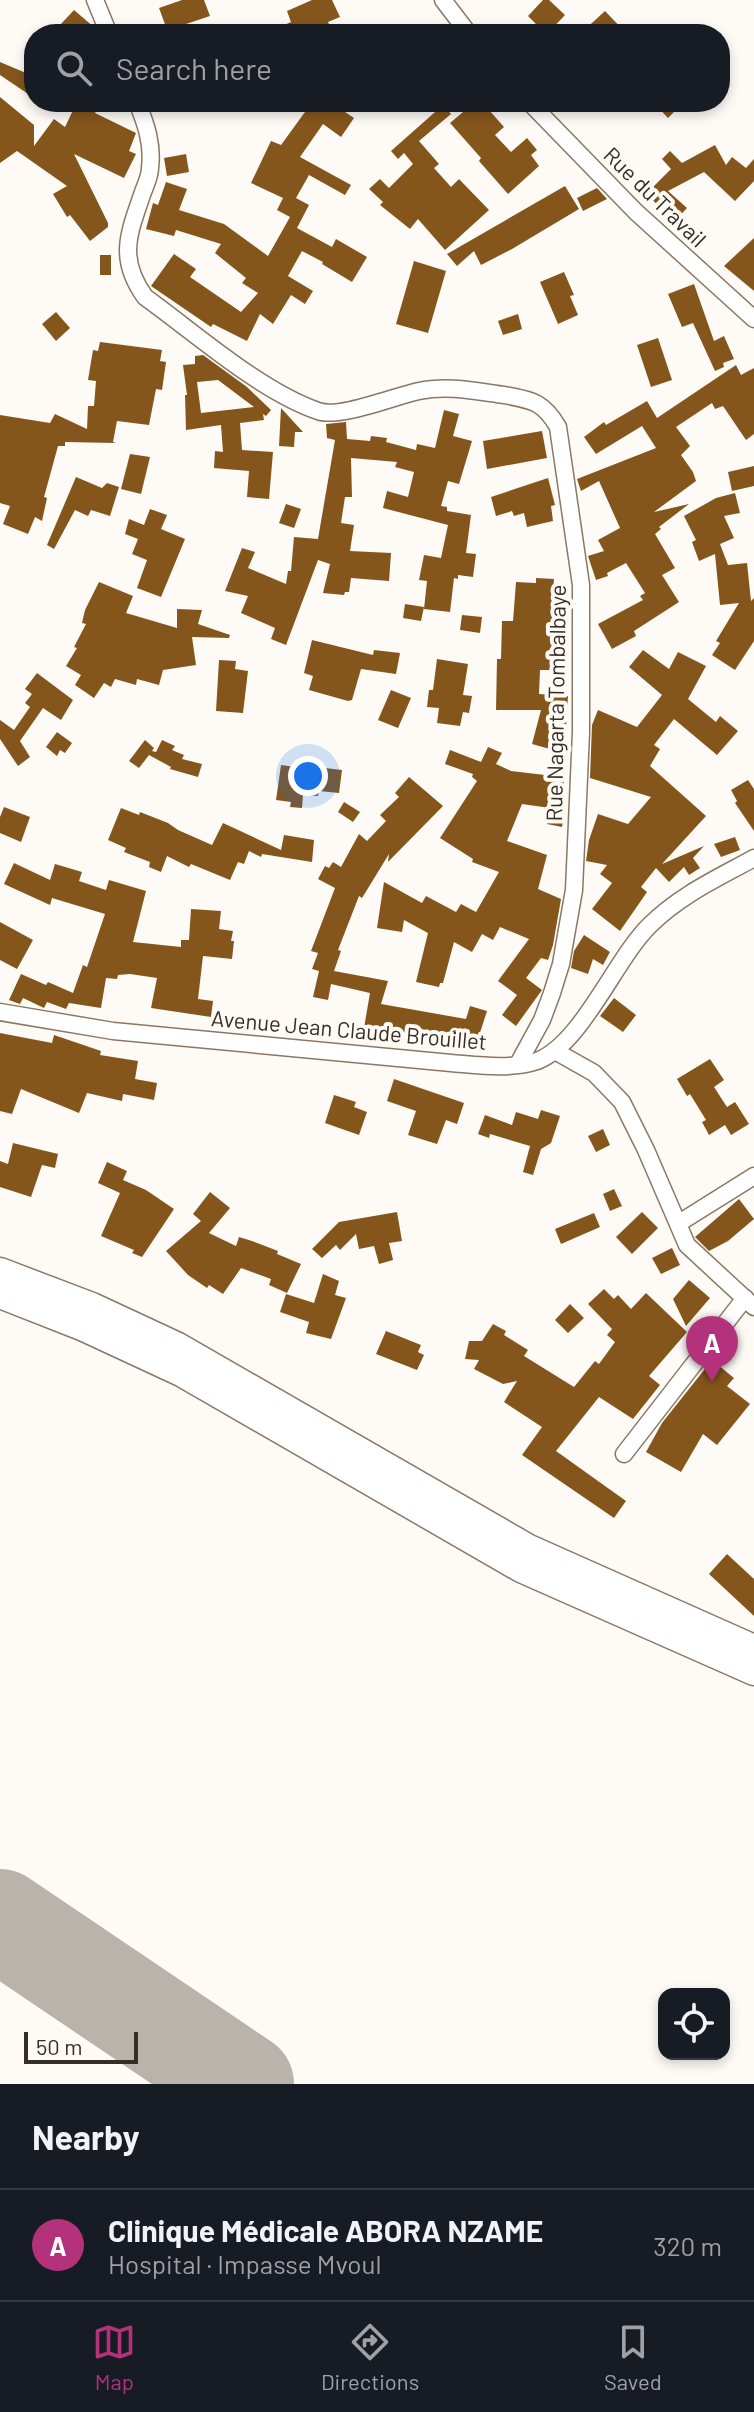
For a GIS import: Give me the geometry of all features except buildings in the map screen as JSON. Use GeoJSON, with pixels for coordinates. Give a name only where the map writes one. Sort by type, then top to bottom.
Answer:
{"type":"FeatureCollection","features":[{"type":"Feature","properties":{"kind":"main road"},"geometry":{"type":"LineString","coordinates":[[0,1271],[92,1306],[178,1346],[529,1548],[754,1648]]}},
{"type":"Feature","properties":{"kind":"main road"},"geometry":{"type":"LineString","coordinates":[[0,1295],[84,1328],[181,1373],[521,1569],[754,1672]]}},
{"type":"Feature","properties":{"kind":"street"},"geometry":{"type":"LineString","coordinates":[[95,0],[105,24]]}},
{"type":"Feature","properties":{"kind":"street"},"geometry":{"type":"LineString","coordinates":[[443,0],[461,24]]}},
{"type":"Feature","properties":{"kind":"street","name":"Rue Nagarta Tombalbaye"},"geometry":{"type":"LineString","coordinates":[[141,112],[148,127],[150,172],[129,235],[127,252],[135,282],[145,297],[261,382],[321,413],[349,410],[419,391],[447,387],[532,400],[551,415],[558,427],[581,585],[581,732],[574,890],[561,964],[552,993],[542,1020],[518,1064]]}},
{"type":"Feature","properties":{"kind":"street","name":"Rue du Travail"},"geometry":{"type":"LineString","coordinates":[[539,112],[636,212],[754,319]]}},
{"type":"Feature","properties":{"kind":"street","name":"Avenue Jean Claude Brouillet"},"geometry":{"type":"LineString","coordinates":[[0,1012],[113,1031],[451,1063],[518,1064],[536,1061],[555,1051],[581,1021],[648,927],[677,901],[754,858]]}},
{"type":"Feature","properties":{"kind":"street"},"geometry":{"type":"LineString","coordinates":[[555,1051],[594,1073],[622,1102],[687,1245],[749,1302],[624,1454]]}},
{"type":"Feature","properties":{"kind":"street"},"geometry":{"type":"LineString","coordinates":[[679,1223],[754,1176]]}},
{"type":"Feature","properties":{"kind":"runway"},"geometry":{"type":"LineString","coordinates":[[0,1920],[243,2084]]}},
{"type":"Feature","properties":{"kind":"place","name":"Clinique Médicale ABORA NZAME"},"geometry":{"type":"Point","coordinates":[712,1382]}}]}
